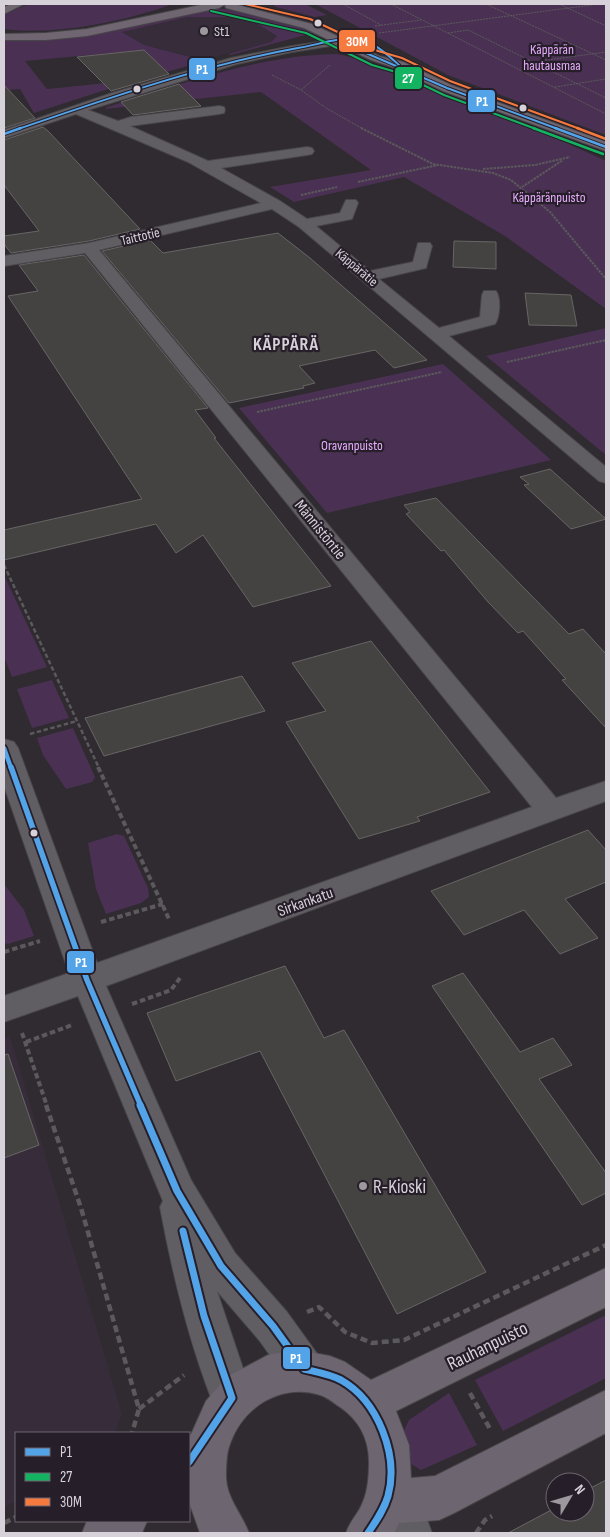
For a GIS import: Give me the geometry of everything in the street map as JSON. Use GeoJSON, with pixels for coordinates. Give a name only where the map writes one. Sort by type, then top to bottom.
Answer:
{"type":"FeatureCollection","features":[{"type":"Feature","properties":{"kind":"highway"},"geometry":{"type":"LineString","coordinates":[[4,11],[19,4]]}},
{"type":"Feature","properties":{"kind":"highway"},"geometry":{"type":"LineString","coordinates":[[4,32],[71,30],[122,20],[182,4]]}},
{"type":"Feature","properties":{"kind":"highway"},"geometry":{"type":"LineString","coordinates":[[4,37],[43,37],[88,33],[135,24],[188,9],[221,5]]}},
{"type":"Feature","properties":{"kind":"main road"},"geometry":{"type":"LineString","coordinates":[[221,5],[258,4]]}},
{"type":"Feature","properties":{"kind":"main road"},"geometry":{"type":"LineString","coordinates":[[265,4],[271,8],[322,22],[359,39],[388,55],[399,66]]}},
{"type":"Feature","properties":{"kind":"main road"},"geometry":{"type":"LineString","coordinates":[[221,5],[308,26],[375,58],[399,66],[447,88],[606,147]]}},
{"type":"Feature","properties":{"kind":"main road","name":"Rauhanpuisto"},"geometry":{"type":"LineString","coordinates":[[368,1403],[606,1287]]}},
{"type":"Feature","properties":{"kind":"main road"},"geometry":{"type":"LineString","coordinates":[[190,1461],[224,1410],[265,1376],[304,1369],[325,1373],[348,1384],[368,1403],[382,1425],[390,1452],[388,1523],[606,1411]]}},
{"type":"Feature","properties":{"kind":"main road"},"geometry":{"type":"LineString","coordinates":[[224,1410],[206,1452],[205,1484],[215,1515],[228,1533]]}},
{"type":"Feature","properties":{"kind":"main road"},"geometry":{"type":"LineString","coordinates":[[104,1533],[124,1522]]}},
{"type":"Feature","properties":{"kind":"street"},"geometry":{"type":"LineString","coordinates":[[4,134],[75,109],[260,55],[359,39]]}},
{"type":"Feature","properties":{"kind":"street","name":"Käppärätie"},"geometry":{"type":"LineString","coordinates":[[75,109],[119,125],[209,165],[275,204],[304,224],[606,477]]}},
{"type":"Feature","properties":{"kind":"street"},"geometry":{"type":"LineString","coordinates":[[119,125],[131,121],[219,110]]}},
{"type":"Feature","properties":{"kind":"street"},"geometry":{"type":"LineString","coordinates":[[209,165],[307,151]]}},
{"type":"Feature","properties":{"kind":"street"},"geometry":{"type":"LineString","coordinates":[[304,224],[347,216],[351,203]]}},
{"type":"Feature","properties":{"kind":"street","name":"Taittotie"},"geometry":{"type":"LineString","coordinates":[[4,261],[89,248],[275,204]]}},
{"type":"Feature","properties":{"kind":"street"},"geometry":{"type":"LineString","coordinates":[[368,276],[420,265],[424,246]]}},
{"type":"Feature","properties":{"kind":"street","name":"Männistöntie"},"geometry":{"type":"LineString","coordinates":[[89,248],[551,811]]}},
{"type":"Feature","properties":{"kind":"street"},"geometry":{"type":"LineString","coordinates":[[436,334],[489,320],[490,295]]}},
{"type":"Feature","properties":{"kind":"street"},"geometry":{"type":"LineString","coordinates":[[13,742],[87,980],[177,1191],[221,1266],[273,1326],[304,1369]]}},
{"type":"Feature","properties":{"kind":"street","name":"Sirkankatu"},"geometry":{"type":"LineString","coordinates":[[8,1007],[177,948],[606,791]]}},
{"type":"Feature","properties":{"kind":"street"},"geometry":{"type":"LineString","coordinates":[[177,1191],[188,1256],[215,1351],[224,1410]]}},
{"type":"Feature","properties":{"kind":"path"},"geometry":{"type":"LineString","coordinates":[[342,4],[381,25]]}},
{"type":"Feature","properties":{"kind":"path"},"geometry":{"type":"LineString","coordinates":[[391,4],[605,113]]}},
{"type":"Feature","properties":{"kind":"path"},"geometry":{"type":"LineString","coordinates":[[486,4],[606,60]]}},
{"type":"Feature","properties":{"kind":"path"},"geometry":{"type":"LineString","coordinates":[[559,4],[606,26]]}},
{"type":"Feature","properties":{"kind":"path"},"geometry":{"type":"LineString","coordinates":[[379,33],[599,4]]}},
{"type":"Feature","properties":{"kind":"path"},"geometry":{"type":"LineString","coordinates":[[373,26],[421,20]]}},
{"type":"Feature","properties":{"kind":"path"},"geometry":{"type":"LineString","coordinates":[[447,33],[468,30],[606,98]]}},
{"type":"Feature","properties":{"kind":"path"},"geometry":{"type":"LineString","coordinates":[[533,62],[606,52]]}},
{"type":"Feature","properties":{"kind":"path"},"geometry":{"type":"LineString","coordinates":[[334,61],[300,90],[338,116],[438,165],[477,169],[512,168],[575,156]]}},
{"type":"Feature","properties":{"kind":"path"},"geometry":{"type":"LineString","coordinates":[[555,87],[606,79]]}},
{"type":"Feature","properties":{"kind":"path"},"geometry":{"type":"LineString","coordinates":[[522,188],[566,158]]}},
{"type":"Feature","properties":{"kind":"path"},"geometry":{"type":"LineString","coordinates":[[477,169],[496,174],[522,188],[572,238],[606,279]]}},
{"type":"Feature","properties":{"kind":"path"},"geometry":{"type":"LineString","coordinates":[[230,418],[488,362],[500,363],[606,340]]}},
{"type":"Feature","properties":{"kind":"path"},"geometry":{"type":"LineString","coordinates":[[4,565],[163,904],[177,948],[180,979],[171,990],[26,1042]]}},
{"type":"Feature","properties":{"kind":"path"},"geometry":{"type":"LineString","coordinates":[[13,742],[78,721]]}},
{"type":"Feature","properties":{"kind":"path"},"geometry":{"type":"LineString","coordinates":[[8,1007],[26,1042],[81,1208],[139,1409],[132,1432]]}},
{"type":"Feature","properties":{"kind":"path"},"geometry":{"type":"LineString","coordinates":[[273,1326],[319,1307],[345,1332],[372,1343],[404,1340],[606,1244]]}},
{"type":"Feature","properties":{"kind":"path"},"geometry":{"type":"LineString","coordinates":[[433,1327],[454,1362],[507,1462]]}},
{"type":"Feature","properties":{"kind":"path"},"geometry":{"type":"LineString","coordinates":[[139,1409],[215,1351]]}},
{"type":"Feature","properties":{"kind":"shaded area"},"geometry":{"type":"Polygon","coordinates":[[[187,17],[246,17],[277,36],[271,42],[203,60],[144,45],[121,31],[187,17]]]}},
{"type":"Feature","properties":{"kind":"shaded area"},"geometry":{"type":"Polygon","coordinates":[[[10,1036],[122,1414],[115,1432],[15,1432],[15,1502],[4,1507],[4,1038],[10,1036]]]}},
{"type":"Feature","properties":{"kind":"green space"},"geometry":{"type":"Polygon","coordinates":[[[28,4],[173,4],[134,16],[90,26],[24,31],[4,29],[4,15],[28,4]]]}},
{"type":"Feature","properties":{"kind":"green space"},"geometry":{"type":"Polygon","coordinates":[[[272,4],[305,4],[327,15],[315,17],[276,7],[272,4]]]}},
{"type":"Feature","properties":{"kind":"green space","name":"Käppärän hautausmaa"},"geometry":{"type":"Polygon","coordinates":[[[315,4],[606,4],[606,135],[448,75],[315,4]]]}},
{"type":"Feature","properties":{"kind":"green space"},"geometry":{"type":"Polygon","coordinates":[[[213,8],[264,16],[293,24],[313,33],[231,55],[228,54],[271,42],[277,36],[246,17],[187,17],[122,32],[144,45],[206,61],[166,72],[144,50],[25,61],[47,89],[136,80],[34,113],[20,89],[4,90],[4,40],[61,39],[100,33],[197,10],[213,8]]]}},
{"type":"Feature","properties":{"kind":"green space","name":"Käppäränpuisto"},"geometry":{"type":"Polygon","coordinates":[[[337,54],[373,65],[429,90],[541,133],[606,161],[606,309],[505,236],[404,177],[294,202],[270,187],[371,170],[261,92],[105,109],[192,80],[250,65],[278,59],[337,54]]]}},
{"type":"Feature","properties":{"kind":"green space"},"geometry":{"type":"Polygon","coordinates":[[[606,328],[606,455],[486,356],[606,328]]]}},
{"type":"Feature","properties":{"kind":"green space","name":"Oravanpuisto"},"geometry":{"type":"Polygon","coordinates":[[[443,364],[551,460],[327,513],[239,408],[443,364]]]}},
{"type":"Feature","properties":{"kind":"green space"},"geometry":{"type":"Polygon","coordinates":[[[4,575],[47,667],[12,677],[4,656],[4,575]]]}},
{"type":"Feature","properties":{"kind":"green space"},"geometry":{"type":"Polygon","coordinates":[[[52,680],[69,718],[32,728],[17,689],[52,680]]]}},
{"type":"Feature","properties":{"kind":"green space"},"geometry":{"type":"Polygon","coordinates":[[[73,728],[95,777],[92,782],[66,789],[43,755],[37,738],[73,728]]]}},
{"type":"Feature","properties":{"kind":"green space"},"geometry":{"type":"Polygon","coordinates":[[[117,834],[124,836],[148,888],[149,897],[141,903],[106,914],[96,889],[88,843],[117,834]]]}},
{"type":"Feature","properties":{"kind":"green space"},"geometry":{"type":"Polygon","coordinates":[[[4,884],[24,910],[34,936],[8,944],[4,943],[4,884]]]}},
{"type":"Feature","properties":{"kind":"green space"},"geometry":{"type":"Polygon","coordinates":[[[606,1315],[606,1378],[503,1431],[475,1380],[606,1315]]]}},
{"type":"Feature","properties":{"kind":"green space"},"geometry":{"type":"Polygon","coordinates":[[[449,1393],[477,1445],[421,1470],[411,1464],[403,1433],[409,1420],[449,1393]]]}},
{"type":"Feature","properties":{"kind":"building"},"geometry":{"type":"Polygon","coordinates":[[[144,50],[169,74],[111,91],[77,57],[144,50]]]}},
{"type":"Feature","properties":{"kind":"building"},"geometry":{"type":"Polygon","coordinates":[[[179,84],[201,106],[133,115],[121,102],[179,84]]]}},
{"type":"Feature","properties":{"kind":"building"},"geometry":{"type":"Polygon","coordinates":[[[4,85],[35,118],[4,128],[4,85]]]}},
{"type":"Feature","properties":{"kind":"building"},"geometry":{"type":"Polygon","coordinates":[[[43,127],[140,229],[89,241],[11,253],[4,244],[4,236],[39,231],[4,185],[4,140],[43,127]]]}},
{"type":"Feature","properties":{"kind":"building"},"geometry":{"type":"Polygon","coordinates":[[[278,233],[310,258],[427,360],[394,368],[375,350],[299,366],[315,383],[303,386],[304,388],[229,403],[102,251],[150,240],[163,253],[278,233]]]}},
{"type":"Feature","properties":{"kind":"building"},"geometry":{"type":"Polygon","coordinates":[[[454,241],[496,242],[496,269],[453,267],[454,241]]]}},
{"type":"Feature","properties":{"kind":"building"},"geometry":{"type":"Polygon","coordinates":[[[84,255],[208,408],[195,410],[216,438],[214,438],[331,586],[253,607],[203,535],[176,553],[156,524],[4,560],[4,530],[142,499],[8,296],[38,291],[19,265],[84,255]]]}},
{"type":"Feature","properties":{"kind":"building"},"geometry":{"type":"Polygon","coordinates":[[[525,293],[571,295],[577,326],[529,325],[525,293]]]}},
{"type":"Feature","properties":{"kind":"building"},"geometry":{"type":"Polygon","coordinates":[[[550,469],[606,519],[571,529],[524,485],[529,484],[520,477],[550,469]]]}},
{"type":"Feature","properties":{"kind":"building"},"geometry":{"type":"Polygon","coordinates":[[[436,498],[569,634],[583,629],[606,654],[606,728],[562,680],[566,679],[523,631],[518,633],[488,602],[444,550],[441,551],[406,514],[410,512],[404,505],[436,498]]]}},
{"type":"Feature","properties":{"kind":"building"},"geometry":{"type":"Polygon","coordinates":[[[371,641],[490,792],[417,817],[420,821],[359,839],[286,722],[326,711],[292,663],[371,641]]]}},
{"type":"Feature","properties":{"kind":"building"},"geometry":{"type":"Polygon","coordinates":[[[242,676],[265,711],[104,756],[85,718],[242,676]]]}},
{"type":"Feature","properties":{"kind":"building"},"geometry":{"type":"Polygon","coordinates":[[[588,830],[606,850],[606,882],[565,899],[598,938],[560,954],[524,910],[464,935],[431,891],[588,830]]]}},
{"type":"Feature","properties":{"kind":"building"},"geometry":{"type":"Polygon","coordinates":[[[285,966],[324,1038],[344,1030],[486,1272],[397,1314],[260,1051],[176,1081],[147,1013],[285,966]]]}},
{"type":"Feature","properties":{"kind":"building"},"geometry":{"type":"Polygon","coordinates":[[[463,973],[520,1052],[553,1038],[572,1065],[539,1079],[606,1173],[606,1193],[582,1205],[432,986],[463,973]]]}},
{"type":"Feature","properties":{"kind":"building"},"geometry":{"type":"Polygon","coordinates":[[[8,1054],[39,1145],[4,1158],[4,1055],[8,1054]]]}},
{"type":"Feature","properties":{"kind":"building"},"geometry":{"type":"Polygon","coordinates":[[[606,1480],[606,1533],[508,1533],[545,1513],[545,1522],[595,1522],[595,1486],[606,1480]]]}},
{"type":"Feature","properties":{"kind":"transit line","name":"30M"},"geometry":{"type":"LineString","coordinates":[[245,4],[310,19],[378,51],[402,58],[450,81],[606,139]]}},
{"type":"Feature","properties":{"kind":"transit line","name":"27"},"geometry":{"type":"LineString","coordinates":[[211,11],[306,33],[372,65],[396,72],[444,95],[603,154]]}},
{"type":"Feature","properties":{"kind":"transit line","name":"P1"},"geometry":{"type":"LineString","coordinates":[[4,134],[191,72],[267,54],[339,41],[363,40],[380,49],[399,65]]}},
{"type":"Feature","properties":{"kind":"transit line","name":"P1"},"geometry":{"type":"LineString","coordinates":[[359,50],[447,88],[606,147]]}},
{"type":"Feature","properties":{"kind":"transit line","name":"P1"},"geometry":{"type":"LineString","coordinates":[[4,748],[87,980],[177,1191],[221,1266],[273,1326],[304,1369],[330,1375],[344,1382],[360,1395],[373,1412],[383,1432],[389,1453],[391,1474],[388,1495],[381,1515],[368,1533]]}},
{"type":"Feature","properties":{"kind":"transit line","name":"P1"},"geometry":{"type":"LineString","coordinates":[[183,1231],[204,1316],[232,1398],[190,1461]]}},
{"type":"Feature","properties":{"kind":"place","name":"St1"},"geometry":{"type":"Point","coordinates":[204,31]}},
{"type":"Feature","properties":{"kind":"place","name":"R-Kioski"},"geometry":{"type":"Point","coordinates":[363,1186]}},
{"type":"Feature","properties":{"kind":"district","name":"KÄPPÄRÄ"},"geometry":{"type":"Point","coordinates":[286,344]}}]}
